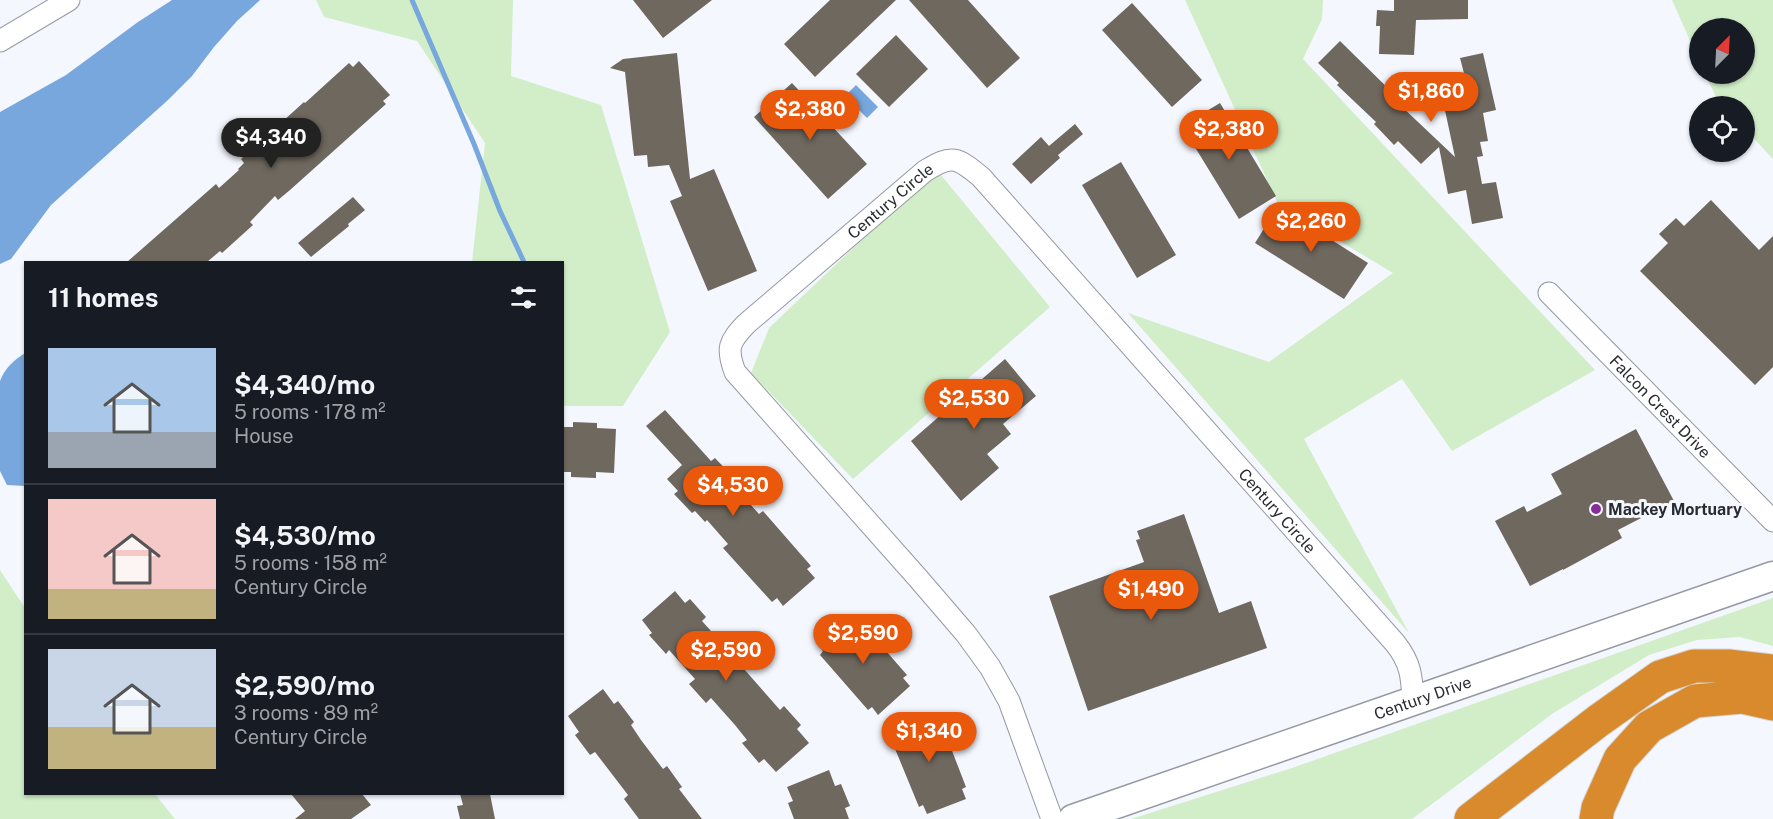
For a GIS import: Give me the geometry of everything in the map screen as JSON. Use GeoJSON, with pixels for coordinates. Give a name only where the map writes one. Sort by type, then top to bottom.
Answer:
{"type":"FeatureCollection","features":[{"type":"Feature","properties":{"kind":"highway"},"geometry":{"type":"LineString","coordinates":[[1471,819],[1598,721],[1660,677],[1694,666],[1728,666],[1773,671]]}},
{"type":"Feature","properties":{"kind":"highway"},"geometry":{"type":"LineString","coordinates":[[1596,819],[1598,808],[1620,759],[1649,727],[1695,701],[1742,697],[1773,704]]}},
{"type":"Feature","properties":{"kind":"street"},"geometry":{"type":"LineString","coordinates":[[0,41],[69,0]]}},
{"type":"Feature","properties":{"kind":"street","name":"Century Circle"},"geometry":{"type":"LineString","coordinates":[[1052,819],[1009,701],[990,667],[966,634],[735,372],[729,357],[729,348],[734,336],[746,324],[925,171],[940,162],[953,159],[963,162],[981,177],[1395,643],[1406,657],[1410,669],[1413,702]]}},
{"type":"Feature","properties":{"kind":"street","name":"Falcon Crest Drive"},"geometry":{"type":"LineString","coordinates":[[1549,293],[1773,521]]}},
{"type":"Feature","properties":{"kind":"street","name":"Century Drive"},"geometry":{"type":"LineString","coordinates":[[1073,819],[1773,576]]}},
{"type":"Feature","properties":{"kind":"green space"},"geometry":{"type":"Polygon","coordinates":[[[316,0],[513,0],[511,76],[601,105],[670,332],[623,406],[564,406],[564,261],[472,261],[485,143],[417,41],[324,17],[316,0]]]}},
{"type":"Feature","properties":{"kind":"green space"},"geometry":{"type":"Polygon","coordinates":[[[1185,0],[1323,0],[1322,19],[1303,59],[1595,370],[1452,451],[1402,379],[1304,439],[1409,633],[1128,313],[1269,362],[1393,273],[1278,204],[1185,0]]]}},
{"type":"Feature","properties":{"kind":"green space"},"geometry":{"type":"Polygon","coordinates":[[[1672,0],[1773,0],[1773,159],[1755,140],[1755,96],[1716,96],[1710,84],[1755,84],[1755,18],[1689,18],[1689,38],[1672,0]]]}},
{"type":"Feature","properties":{"kind":"green space"},"geometry":{"type":"Polygon","coordinates":[[[936,169],[1050,307],[853,479],[751,373],[769,328],[936,169]]]}},
{"type":"Feature","properties":{"kind":"green space"},"geometry":{"type":"Polygon","coordinates":[[[0,570],[24,606],[24,795],[156,795],[175,819],[0,819],[0,570]]]}},
{"type":"Feature","properties":{"kind":"green space"},"geometry":{"type":"Polygon","coordinates":[[[1773,598],[1773,646],[1740,637],[1697,640],[1649,655],[1552,714],[1412,819],[1131,819],[1292,768],[1773,598]]]}},
{"type":"Feature","properties":{"kind":"water"},"geometry":{"type":"Polygon","coordinates":[[[172,0],[260,0],[237,21],[192,76],[168,100],[51,205],[11,259],[0,264],[0,112],[66,75],[172,0]]]}},
{"type":"Feature","properties":{"kind":"water"},"geometry":{"type":"Polygon","coordinates":[[[856,85],[878,107],[867,118],[845,96],[856,85]]]}},
{"type":"Feature","properties":{"kind":"water"},"geometry":{"type":"Polygon","coordinates":[[[24,354],[24,486],[7,485],[0,471],[0,381],[4,372],[24,354]]]}},
{"type":"Feature","properties":{"kind":"building"},"geometry":{"type":"Polygon","coordinates":[[[633,0],[712,0],[663,38],[633,0]]]}},
{"type":"Feature","properties":{"kind":"building"},"geometry":{"type":"Polygon","coordinates":[[[830,0],[896,0],[815,77],[784,44],[830,0]]]}},
{"type":"Feature","properties":{"kind":"building"},"geometry":{"type":"Polygon","coordinates":[[[909,0],[968,0],[1020,58],[987,88],[909,0]]]}},
{"type":"Feature","properties":{"kind":"building"},"geometry":{"type":"Polygon","coordinates":[[[1394,0],[1468,0],[1468,19],[1416,20],[1414,55],[1379,54],[1380,26],[1376,26],[1377,10],[1394,11],[1394,0]]]}},
{"type":"Feature","properties":{"kind":"building"},"geometry":{"type":"Polygon","coordinates":[[[1132,3],[1202,80],[1172,107],[1102,30],[1132,3]]]}},
{"type":"Feature","properties":{"kind":"building"},"geometry":{"type":"Polygon","coordinates":[[[896,35],[928,69],[889,107],[856,74],[896,35]]]}},
{"type":"Feature","properties":{"kind":"building"},"geometry":{"type":"Polygon","coordinates":[[[1340,41],[1401,101],[1399,104],[1455,157],[1440,87],[1466,81],[1460,58],[1483,53],[1496,110],[1483,113],[1488,141],[1480,142],[1483,156],[1477,157],[1482,184],[1496,182],[1503,218],[1472,224],[1466,190],[1448,194],[1439,147],[1421,164],[1398,141],[1394,145],[1374,124],[1376,122],[1337,85],[1339,83],[1318,63],[1340,41]]]}},
{"type":"Feature","properties":{"kind":"building"},"geometry":{"type":"Polygon","coordinates":[[[677,53],[690,179],[714,169],[757,271],[708,291],[670,201],[682,196],[669,165],[648,167],[647,155],[634,156],[625,72],[610,68],[623,59],[677,53]]]}},
{"type":"Feature","properties":{"kind":"building"},"geometry":{"type":"Polygon","coordinates":[[[359,61],[390,95],[383,101],[386,104],[278,200],[275,196],[250,222],[253,225],[222,253],[220,251],[208,261],[128,261],[216,184],[219,188],[239,170],[244,163],[241,159],[349,63],[353,67],[359,61]]]}},
{"type":"Feature","properties":{"kind":"building"},"geometry":{"type":"Polygon","coordinates":[[[792,83],[867,164],[828,199],[754,117],[792,83]]]}},
{"type":"Feature","properties":{"kind":"building"},"geometry":{"type":"Polygon","coordinates":[[[1220,103],[1276,196],[1239,219],[1182,126],[1220,103]]]}},
{"type":"Feature","properties":{"kind":"building"},"geometry":{"type":"Polygon","coordinates":[[[1075,124],[1083,134],[1058,155],[1060,158],[1031,184],[1012,164],[1041,137],[1049,146],[1075,124]]]}},
{"type":"Feature","properties":{"kind":"building"},"geometry":{"type":"Polygon","coordinates":[[[1121,162],[1176,255],[1137,278],[1082,185],[1121,162]]]}},
{"type":"Feature","properties":{"kind":"building"},"geometry":{"type":"Polygon","coordinates":[[[353,197],[365,210],[311,257],[298,243],[353,197]]]}},
{"type":"Feature","properties":{"kind":"building"},"geometry":{"type":"Polygon","coordinates":[[[1711,200],[1759,250],[1773,236],[1773,367],[1755,385],[1640,271],[1668,243],[1659,234],[1676,218],[1684,226],[1711,200]]]}},
{"type":"Feature","properties":{"kind":"building"},"geometry":{"type":"Polygon","coordinates":[[[1278,206],[1368,263],[1344,299],[1255,243],[1278,206]]]}},
{"type":"Feature","properties":{"kind":"building"},"geometry":{"type":"Polygon","coordinates":[[[1005,359],[1036,396],[1003,424],[1011,434],[987,454],[999,468],[961,501],[911,441],[1005,359]]]}},
{"type":"Feature","properties":{"kind":"building"},"geometry":{"type":"Polygon","coordinates":[[[665,410],[711,461],[715,458],[733,477],[729,480],[739,492],[759,514],[763,511],[811,566],[807,569],[815,578],[783,606],[777,598],[772,602],[723,548],[728,544],[707,520],[705,522],[695,511],[692,513],[674,494],[678,491],[667,479],[682,465],[646,426],[665,410]]]}},
{"type":"Feature","properties":{"kind":"building"},"geometry":{"type":"Polygon","coordinates":[[[573,422],[597,423],[597,428],[616,429],[614,473],[596,472],[596,478],[571,477],[571,472],[564,472],[564,427],[573,427],[573,422]]]}},
{"type":"Feature","properties":{"kind":"building","name":"Mackey Mortuary"},"geometry":{"type":"Polygon","coordinates":[[[1636,429],[1674,501],[1618,530],[1622,538],[1530,586],[1495,521],[1524,506],[1527,512],[1562,494],[1551,474],[1636,429]]]}},
{"type":"Feature","properties":{"kind":"building"},"geometry":{"type":"Polygon","coordinates":[[[1184,514],[1219,613],[1251,601],[1267,648],[1088,711],[1049,596],[1144,562],[1136,540],[1140,539],[1137,531],[1184,514]]]}},
{"type":"Feature","properties":{"kind":"building"},"geometry":{"type":"Polygon","coordinates":[[[675,591],[685,603],[690,599],[706,617],[702,621],[728,650],[732,647],[748,665],[744,669],[780,710],[784,706],[801,725],[797,729],[809,743],[776,772],[764,759],[759,763],[742,743],[747,740],[735,725],[711,698],[706,703],[689,684],[695,679],[669,650],[666,654],[649,635],[652,633],[642,620],[675,591]]]}},
{"type":"Feature","properties":{"kind":"building"},"geometry":{"type":"Polygon","coordinates":[[[847,616],[854,624],[859,620],[907,675],[903,678],[910,686],[878,715],[872,707],[868,710],[820,655],[823,651],[816,643],[847,616]]]}},
{"type":"Feature","properties":{"kind":"building"},"geometry":{"type":"Polygon","coordinates":[[[603,689],[614,704],[618,701],[634,722],[631,725],[641,740],[663,769],[667,766],[682,787],[679,789],[702,819],[639,819],[624,799],[628,795],[595,752],[590,755],[575,735],[579,732],[568,716],[603,689]]]}},
{"type":"Feature","properties":{"kind":"building"},"geometry":{"type":"Polygon","coordinates":[[[932,712],[936,722],[940,721],[949,743],[966,787],[962,789],[966,799],[927,814],[923,805],[919,807],[891,739],[897,737],[892,727],[932,712]]]}},
{"type":"Feature","properties":{"kind":"building"},"geometry":{"type":"Polygon","coordinates":[[[829,770],[835,786],[841,784],[850,806],[845,808],[849,819],[794,819],[788,803],[793,801],[787,787],[829,770]]]}},
{"type":"Feature","properties":{"kind":"building"},"geometry":{"type":"Polygon","coordinates":[[[292,795],[363,795],[371,805],[351,819],[295,819],[305,811],[292,795]]]}},
{"type":"Feature","properties":{"kind":"building"},"geometry":{"type":"Polygon","coordinates":[[[460,795],[490,795],[495,819],[460,819],[457,806],[463,805],[460,795]]]}},
{"type":"Feature","properties":{"kind":"waterway"},"geometry":{"type":"LineString","coordinates":[[412,0],[500,211],[524,261]]}},
{"type":"Feature","properties":{"kind":"place","name":"Mackey Mortuary"},"geometry":{"type":"Point","coordinates":[1596,509]}}]}
